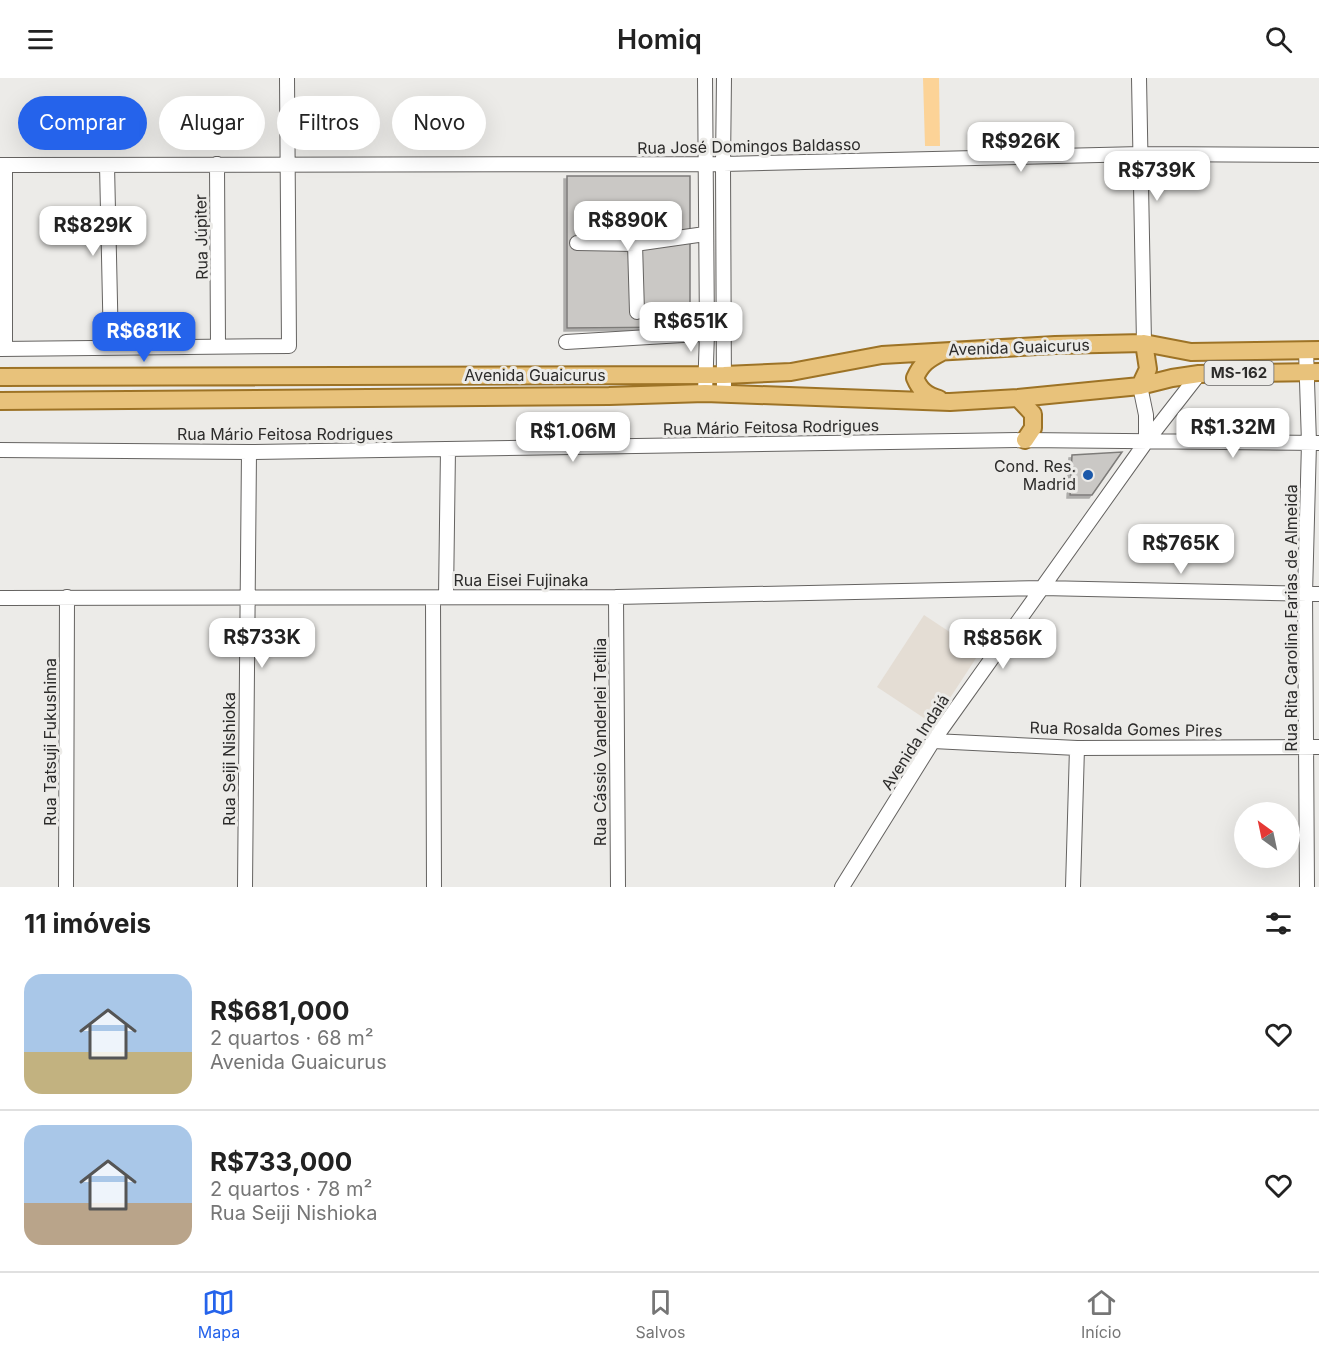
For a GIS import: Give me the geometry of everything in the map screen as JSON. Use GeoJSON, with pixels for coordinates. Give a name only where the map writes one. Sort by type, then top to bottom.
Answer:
{"type":"FeatureCollection","features":[{"type":"Feature","properties":{"kind":"main road","name":"Avenida Guaicurus"},"geometry":{"type":"LineString","coordinates":[[0,377],[724,375],[791,372],[882,355],[1144,335],[1191,352],[1312,350]]}},
{"type":"Feature","properties":{"kind":"main road"},"geometry":{"type":"LineString","coordinates":[[1140,386],[1148,369],[1144,335]]}},
{"type":"Feature","properties":{"kind":"main road"},"geometry":{"type":"LineString","coordinates":[[946,350],[928,359],[920,367],[915,378],[919,388],[928,396],[950,402]]}},
{"type":"Feature","properties":{"kind":"main road","name":"Avenida Guaicurus"},"geometry":{"type":"LineString","coordinates":[[0,401],[597,397],[705,393],[950,402],[1140,386],[1199,374],[1312,372]]}},
{"type":"Feature","properties":{"kind":"main road"},"geometry":{"type":"LineString","coordinates":[[1018,398],[1033,414],[1033,428],[1025,440]]}},
{"type":"Feature","properties":{"kind":"street"},"geometry":{"type":"LineString","coordinates":[[3,165],[2,349],[289,346],[287,78]]}},
{"type":"Feature","properties":{"kind":"street"},"geometry":{"type":"LineString","coordinates":[[705,78],[707,333],[705,393]]}},
{"type":"Feature","properties":{"kind":"street"},"geometry":{"type":"LineString","coordinates":[[724,78],[724,394]]}},
{"type":"Feature","properties":{"kind":"street"},"geometry":{"type":"LineString","coordinates":[[1139,78],[1144,335]]}},
{"type":"Feature","properties":{"kind":"street","name":"Rua José Domingos Baldasso"},"geometry":{"type":"LineString","coordinates":[[3,165],[723,164],[1141,154],[1319,155]]}},
{"type":"Feature","properties":{"kind":"street","name":"Rua Júpiter"},"geometry":{"type":"LineString","coordinates":[[217,164],[218,346]]}},
{"type":"Feature","properties":{"kind":"street"},"geometry":{"type":"LineString","coordinates":[[107,165],[111,348]]}},
{"type":"Feature","properties":{"kind":"street"},"geometry":{"type":"LineString","coordinates":[[577,243],[635,244],[705,234]]}},
{"type":"Feature","properties":{"kind":"street"},"geometry":{"type":"LineString","coordinates":[[635,244],[638,312]]}},
{"type":"Feature","properties":{"kind":"street"},"geometry":{"type":"LineString","coordinates":[[566,342],[724,333]]}},
{"type":"Feature","properties":{"kind":"street","name":"Rua Rita Carolina Farias de Almeida"},"geometry":{"type":"LineString","coordinates":[[1307,887],[1312,747],[1314,443],[1312,350]]}},
{"type":"Feature","properties":{"kind":"street","name":"Avenida Indaiá"},"geometry":{"type":"LineString","coordinates":[[842,887],[933,741],[1146,442],[1199,374]]}},
{"type":"Feature","properties":{"kind":"street"},"geometry":{"type":"LineString","coordinates":[[1140,386],[1146,415],[1146,442]]}},
{"type":"Feature","properties":{"kind":"street","name":"Rua Mário Feitosa Rodrigues"},"geometry":{"type":"LineString","coordinates":[[0,450],[249,452],[1025,440],[1314,443]]}},
{"type":"Feature","properties":{"kind":"street"},"geometry":{"type":"LineString","coordinates":[[434,887],[439,598],[448,449]]}},
{"type":"Feature","properties":{"kind":"street","name":"Rua Seiji Nishioka"},"geometry":{"type":"LineString","coordinates":[[245,887],[249,452]]}},
{"type":"Feature","properties":{"kind":"street","name":"Rua Eisei Fujinaka"},"geometry":{"type":"LineString","coordinates":[[0,598],[616,597],[1042,588],[1312,594]]}},
{"type":"Feature","properties":{"kind":"street","name":"Rua Tatsuji Fukushima"},"geometry":{"type":"LineString","coordinates":[[66,887],[67,597]]}},
{"type":"Feature","properties":{"kind":"street","name":"Rua Cássio Vanderlei Tetilia"},"geometry":{"type":"LineString","coordinates":[[616,597],[618,887]]}},
{"type":"Feature","properties":{"kind":"street","name":"Rua Rosalda Gomes Pires"},"geometry":{"type":"LineString","coordinates":[[933,741],[1077,747],[1312,747]]}},
{"type":"Feature","properties":{"kind":"street"},"geometry":{"type":"LineString","coordinates":[[1072,887],[1077,747]]}},
{"type":"Feature","properties":{"kind":"shaded area"},"geometry":{"type":"Polygon","coordinates":[[[923,78],[939,78],[940,146],[925,146],[923,78]]]}},
{"type":"Feature","properties":{"kind":"shaded area"},"geometry":{"type":"Polygon","coordinates":[[[924,615],[980,652],[933,724],[877,687],[924,615]]]}},
{"type":"Feature","properties":{"kind":"building"},"geometry":{"type":"Polygon","coordinates":[[[567,176],[690,176],[690,327],[567,328],[567,176]]]}},
{"type":"Feature","properties":{"kind":"building","name":"Cond. Res. Madrid"},"geometry":{"type":"Polygon","coordinates":[[[1122,452],[1092,495],[1070,495],[1072,455],[1122,452]]]}},
{"type":"Feature","properties":{"kind":"place","name":"Cond. Res. Madrid"},"geometry":{"type":"Point","coordinates":[1088,475]}}]}
